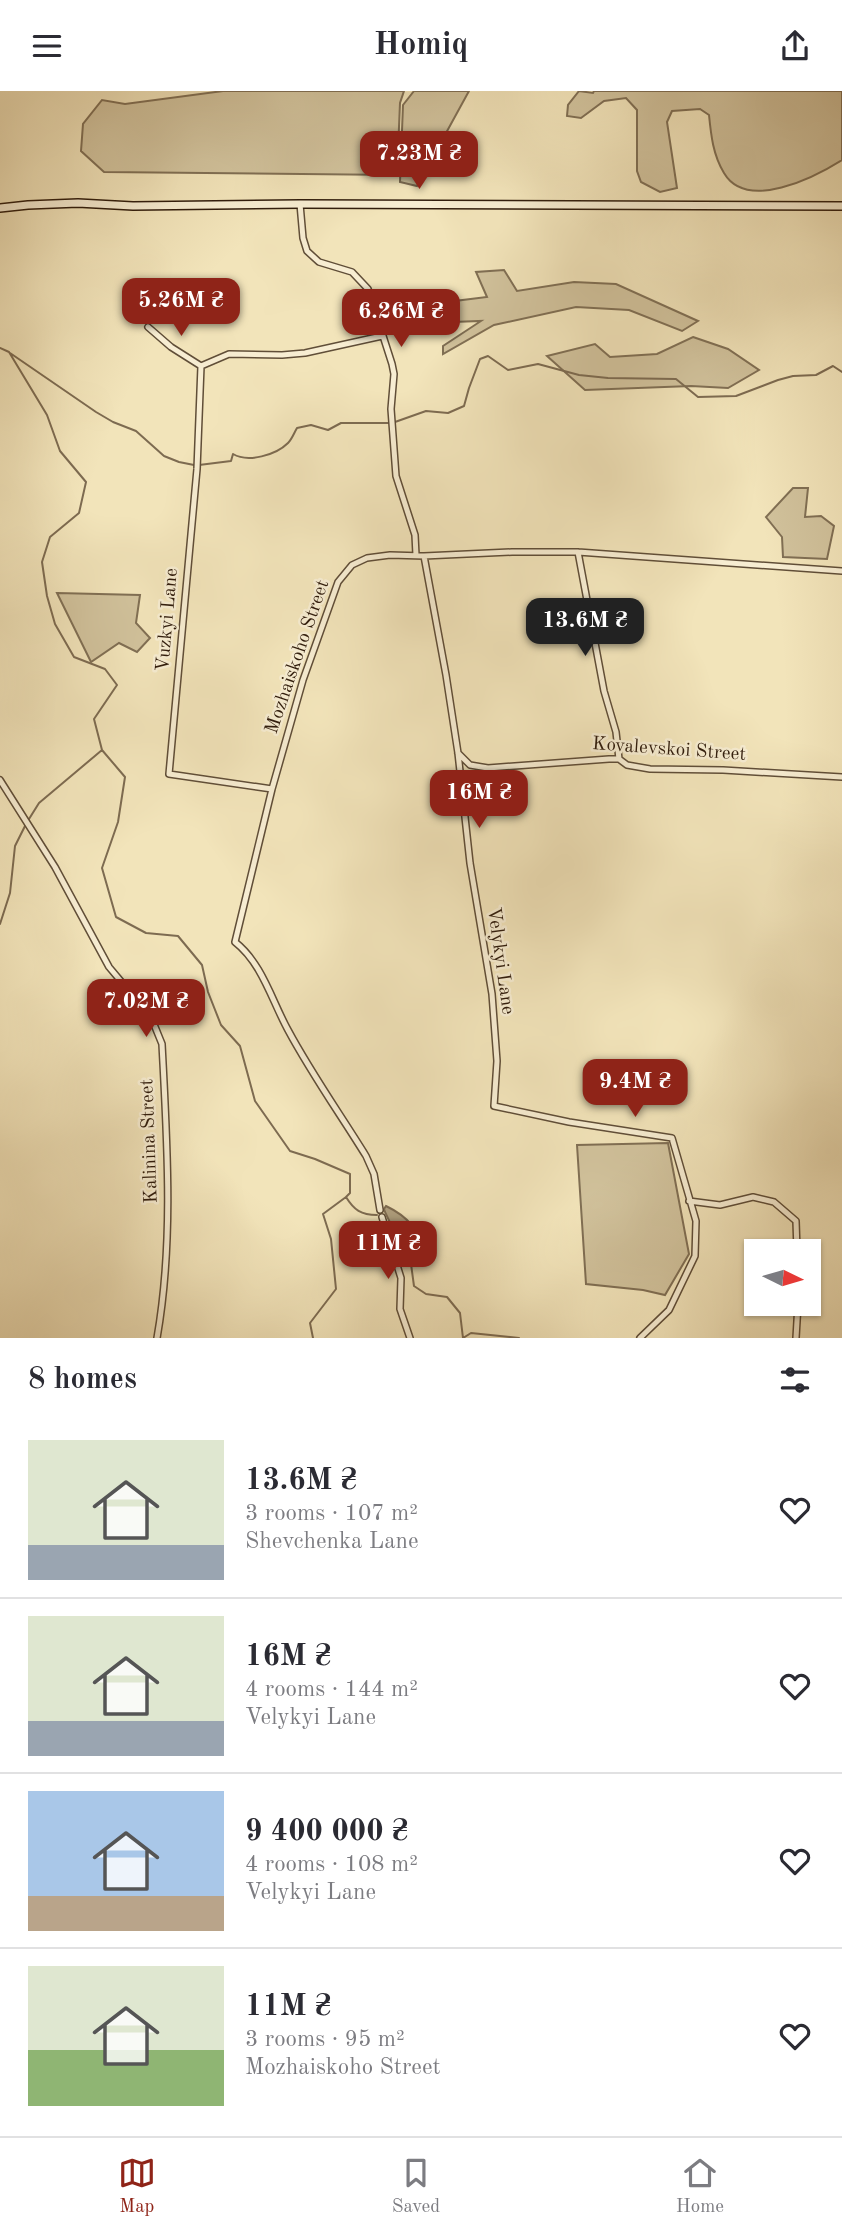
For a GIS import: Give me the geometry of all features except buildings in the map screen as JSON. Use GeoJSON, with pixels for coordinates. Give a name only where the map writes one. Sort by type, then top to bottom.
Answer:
{"type":"FeatureCollection","features":[{"type":"Feature","properties":{"kind":"main road"},"geometry":{"type":"LineString","coordinates":[[0,208],[67,204],[842,206]]}},
{"type":"Feature","properties":{"kind":"street"},"geometry":{"type":"LineString","coordinates":[[300,204],[307,251],[319,262],[352,272],[368,289],[386,343],[394,374],[391,409],[396,475],[415,535],[416,555]]}},
{"type":"Feature","properties":{"kind":"street"},"geometry":{"type":"LineString","coordinates":[[148,327],[171,347],[201,366],[229,354],[305,353],[382,336]]}},
{"type":"Feature","properties":{"kind":"street","name":"Vuzkyi Lane"},"geometry":{"type":"LineString","coordinates":[[201,366],[196,483],[169,774],[272,789]]}},
{"type":"Feature","properties":{"kind":"street","name":"Mozhaiskoho Street"},"geometry":{"type":"LineString","coordinates":[[380,1210],[373,1174],[366,1156],[288,1031],[247,950],[235,942],[272,789],[303,680],[338,582],[352,565],[367,558],[512,552],[578,552],[842,571]]}},
{"type":"Feature","properties":{"kind":"street"},"geometry":{"type":"LineString","coordinates":[[578,552],[604,691],[617,732],[619,759]]}},
{"type":"Feature","properties":{"kind":"street","name":"Velykyi Lane"},"geometry":{"type":"LineString","coordinates":[[424,557],[458,753],[470,863],[492,994],[497,1061],[494,1106],[569,1122],[672,1138],[696,1221],[695,1257],[669,1310],[640,1338]]}},
{"type":"Feature","properties":{"kind":"street","name":"Kovalevskoi Street"},"geometry":{"type":"LineString","coordinates":[[458,753],[470,765],[488,768],[619,759],[627,765],[650,769],[842,777]]}},
{"type":"Feature","properties":{"kind":"street","name":"Kalinina Street"},"geometry":{"type":"LineString","coordinates":[[0,779],[55,867],[110,967],[150,1017],[162,1044],[168,1233],[163,1305],[157,1338]]}},
{"type":"Feature","properties":{"kind":"street"},"geometry":{"type":"LineString","coordinates":[[689,1201],[720,1205],[753,1196],[774,1202],[796,1221],[797,1239]]}},
{"type":"Feature","properties":{"kind":"street"},"geometry":{"type":"LineString","coordinates":[[382,1217],[401,1278],[400,1308],[410,1338]]}},
{"type":"Feature","properties":{"kind":"street"},"geometry":{"type":"LineString","coordinates":[[796,1338],[797,1316]]}},
{"type":"Feature","properties":{"kind":"shaded area"},"geometry":{"type":"Polygon","coordinates":[[[223,91],[404,91],[400,103],[397,175],[104,172],[81,151],[83,124],[102,100],[125,104],[223,91]]]}},
{"type":"Feature","properties":{"kind":"shaded area"},"geometry":{"type":"Polygon","coordinates":[[[414,91],[469,91],[417,186],[400,182],[403,105],[414,91]]]}},
{"type":"Feature","properties":{"kind":"shaded area"},"geometry":{"type":"Polygon","coordinates":[[[579,91],[842,91],[842,160],[799,182],[764,191],[748,190],[735,184],[720,166],[713,145],[709,115],[700,109],[672,111],[667,122],[677,188],[660,192],[641,182],[637,171],[637,110],[626,98],[604,101],[581,118],[567,116],[568,105],[579,91]]]}},
{"type":"Feature","properties":{"kind":"shaded area"},"geometry":{"type":"Polygon","coordinates":[[[504,270],[517,291],[574,282],[616,284],[698,321],[682,331],[629,310],[576,307],[494,325],[443,354],[443,346],[481,321],[453,322],[455,301],[487,297],[476,272],[504,270]]]}},
{"type":"Feature","properties":{"kind":"shaded area"},"geometry":{"type":"Polygon","coordinates":[[[693,337],[728,349],[759,370],[728,388],[691,386],[585,390],[547,356],[595,344],[610,357],[657,354],[693,337]]]}},
{"type":"Feature","properties":{"kind":"shaded area"},"geometry":{"type":"Polygon","coordinates":[[[793,488],[808,488],[805,517],[821,516],[834,526],[827,559],[783,557],[782,537],[766,517],[793,488]]]}},
{"type":"Feature","properties":{"kind":"shaded area"},"geometry":{"type":"Polygon","coordinates":[[[57,593],[140,595],[136,623],[150,638],[137,652],[119,643],[91,662],[57,593]]]}},
{"type":"Feature","properties":{"kind":"shaded area"},"geometry":{"type":"Polygon","coordinates":[[[668,1143],[689,1254],[665,1295],[586,1284],[577,1145],[668,1143]]]}},
{"type":"Feature","properties":{"kind":"water"},"geometry":{"type":"Polygon","coordinates":[[[386,1206],[407,1220],[420,1237],[426,1253],[418,1263],[401,1265],[402,1248],[385,1212],[386,1206]]]}},
{"type":"Feature","properties":{"kind":"waterway"},"geometry":{"type":"LineString","coordinates":[[0,348],[9,352],[47,415],[60,451],[86,482],[79,513],[50,537],[42,562],[55,624],[74,657],[105,669],[117,685],[94,719],[102,750],[125,777],[118,822],[102,868],[116,917],[146,933],[178,936],[202,965],[208,992],[221,1025],[240,1046],[255,1101],[290,1151],[350,1174],[350,1193],[346,1197],[358,1211],[377,1215]]}},
{"type":"Feature","properties":{"kind":"waterway"},"geometry":{"type":"LineString","coordinates":[[10,353],[96,412],[136,431],[164,456],[194,465]]}},
{"type":"Feature","properties":{"kind":"waterway"},"geometry":{"type":"LineString","coordinates":[[395,422],[426,411],[448,413],[464,406],[480,359],[488,356],[508,370],[538,364],[579,375],[676,379],[698,397],[736,396],[793,376],[816,375],[833,366],[842,372]]}},
{"type":"Feature","properties":{"kind":"waterway"},"geometry":{"type":"LineString","coordinates":[[199,465],[231,461],[233,454],[246,458],[269,454],[288,443],[297,428],[311,425],[328,430],[341,423],[389,423]]}},
{"type":"Feature","properties":{"kind":"waterway"},"geometry":{"type":"LineString","coordinates":[[29,819],[39,803],[102,750]]}},
{"type":"Feature","properties":{"kind":"waterway"},"geometry":{"type":"LineString","coordinates":[[0,924],[10,893],[15,846],[26,824]]}},
{"type":"Feature","properties":{"kind":"waterway"},"geometry":{"type":"LineString","coordinates":[[313,1338],[310,1323],[336,1289],[331,1239],[323,1214],[346,1197]]}},
{"type":"Feature","properties":{"kind":"waterway"},"geometry":{"type":"LineString","coordinates":[[411,1264],[414,1286],[426,1294],[447,1297],[460,1313],[463,1338]]}},
{"type":"Feature","properties":{"kind":"waterway"},"geometry":{"type":"LineString","coordinates":[[463,1338],[471,1333],[519,1338]]}}]}
